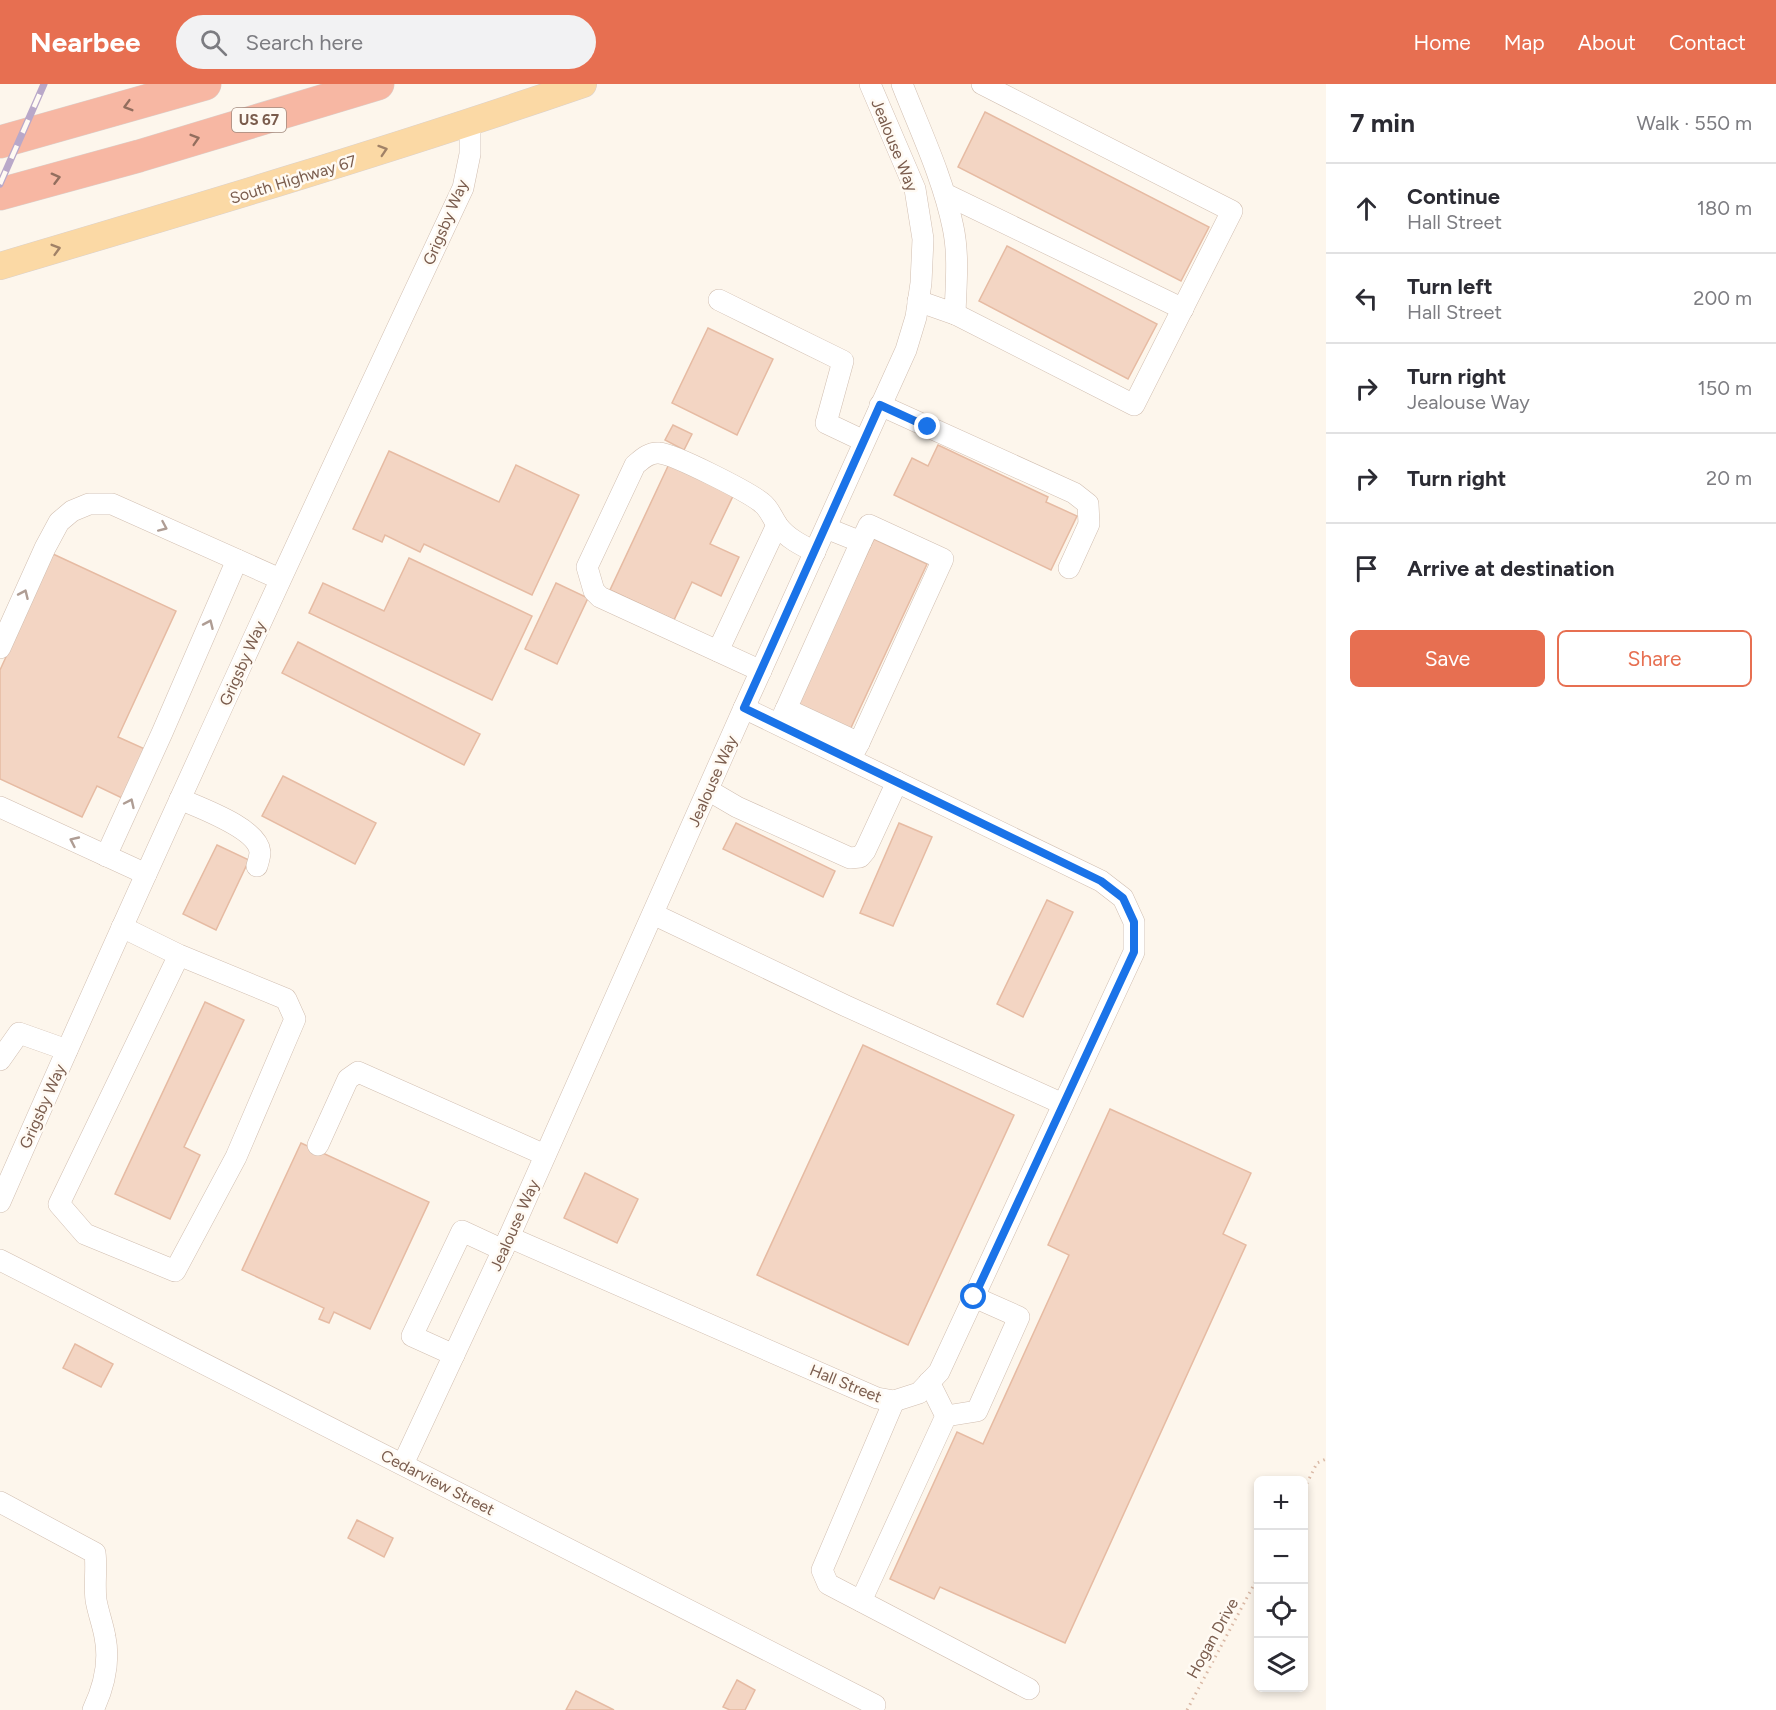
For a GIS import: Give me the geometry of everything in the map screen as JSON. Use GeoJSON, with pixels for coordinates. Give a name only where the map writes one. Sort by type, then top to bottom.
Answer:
{"type":"FeatureCollection","features":[{"type":"Feature","properties":{"kind":"highway"},"geometry":{"type":"LineString","coordinates":[[0,142],[205,84]]}},
{"type":"Feature","properties":{"kind":"highway","name":"US 67"},"geometry":{"type":"LineString","coordinates":[[0,194],[139,156],[378,84]]}},
{"type":"Feature","properties":{"kind":"highway"},"geometry":{"type":"LineString","coordinates":[[0,126],[34,120],[87,118]]}},
{"type":"Feature","properties":{"kind":"main road","name":"South Highway 67"},"geometry":{"type":"LineString","coordinates":[[0,266],[269,186],[470,123],[583,84]]}},
{"type":"Feature","properties":{"kind":"street"},"geometry":{"type":"LineString","coordinates":[[902,84],[945,194],[954,228],[957,271],[955,314]]}},
{"type":"Feature","properties":{"kind":"street"},"geometry":{"type":"LineString","coordinates":[[918,302],[955,314],[1134,405],[1232,211],[982,84]]}},
{"type":"Feature","properties":{"kind":"street","name":"Jealouse Way"},"geometry":{"type":"LineString","coordinates":[[403,1464],[506,1244],[906,350],[916,317],[921,283],[923,238],[915,189],[878,86]]}},
{"type":"Feature","properties":{"kind":"street","name":"Grigsby Way"},"geometry":{"type":"LineString","coordinates":[[1,1196],[280,579],[463,188],[470,154],[470,123]]}},
{"type":"Feature","properties":{"kind":"street"},"geometry":{"type":"LineString","coordinates":[[945,194],[1182,309]]}},
{"type":"Feature","properties":{"kind":"street"},"geometry":{"type":"LineString","coordinates":[[719,300],[843,361],[826,423],[864,441]]}},
{"type":"Feature","properties":{"kind":"street"},"geometry":{"type":"LineString","coordinates":[[880,405],[1074,493],[1088,504],[1089,524],[1069,568]]}},
{"type":"Feature","properties":{"kind":"street"},"geometry":{"type":"LineString","coordinates":[[761,671],[600,597],[594,591],[587,567],[635,465],[645,456],[657,453],[673,457],[753,496],[765,505],[777,525],[788,537],[815,552]]}},
{"type":"Feature","properties":{"kind":"street"},"geometry":{"type":"LineString","coordinates":[[0,648],[59,522],[72,511],[89,504],[112,504],[280,579]]}},
{"type":"Feature","properties":{"kind":"street"},"geometry":{"type":"LineString","coordinates":[[718,651],[777,525]]}},
{"type":"Feature","properties":{"kind":"street"},"geometry":{"type":"LineString","coordinates":[[782,717],[870,525],[943,559],[855,751]]}},
{"type":"Feature","properties":{"kind":"street"},"geometry":{"type":"LineString","coordinates":[[826,528],[861,542]]}},
{"type":"Feature","properties":{"kind":"street"},"geometry":{"type":"LineString","coordinates":[[106,856],[237,560]]}},
{"type":"Feature","properties":{"kind":"street","name":"Hall Street"},"geometry":{"type":"LineString","coordinates":[[454,1355],[412,1336],[462,1231],[506,1244],[877,1398],[894,1401],[919,1393],[939,1372],[1134,952],[1134,922],[1123,898],[1101,881],[897,782],[855,751],[782,717],[744,708]]}},
{"type":"Feature","properties":{"kind":"street"},"geometry":{"type":"LineString","coordinates":[[708,790],[737,807],[850,858],[860,857],[865,851],[897,782]]}},
{"type":"Feature","properties":{"kind":"street"},"geometry":{"type":"LineString","coordinates":[[180,799],[245,831],[255,841],[260,851],[257,866]]}},
{"type":"Feature","properties":{"kind":"street"},"geometry":{"type":"LineString","coordinates":[[0,807],[146,874]]}},
{"type":"Feature","properties":{"kind":"street"},"geometry":{"type":"LineString","coordinates":[[652,914],[846,1006],[1063,1104]]}},
{"type":"Feature","properties":{"kind":"street"},"geometry":{"type":"LineString","coordinates":[[122,927],[179,955],[286,999],[295,1018],[236,1157],[175,1271],[85,1234],[58,1204],[179,955]]}},
{"type":"Feature","properties":{"kind":"street"},"geometry":{"type":"LineString","coordinates":[[0,1060],[19,1033],[67,1050]]}},
{"type":"Feature","properties":{"kind":"street"},"geometry":{"type":"LineString","coordinates":[[318,1145],[348,1079],[358,1072],[545,1155]]}},
{"type":"Feature","properties":{"kind":"street","name":"Cedarview Street"},"geometry":{"type":"LineString","coordinates":[[0,1260],[403,1464],[874,1708]]}},
{"type":"Feature","properties":{"kind":"street"},"geometry":{"type":"LineString","coordinates":[[946,1416],[977,1411],[1018,1317],[974,1297]]}},
{"type":"Feature","properties":{"kind":"street"},"geometry":{"type":"LineString","coordinates":[[929,1382],[946,1416]]}},
{"type":"Feature","properties":{"kind":"street"},"geometry":{"type":"LineString","coordinates":[[894,1401],[822,1569],[828,1584],[1029,1689]]}},
{"type":"Feature","properties":{"kind":"street"},"geometry":{"type":"LineString","coordinates":[[861,1601],[946,1416]]}},
{"type":"Feature","properties":{"kind":"street"},"geometry":{"type":"LineString","coordinates":[[0,1502],[95,1553],[96,1601],[108,1654],[102,1687],[93,1710]]}},
{"type":"Feature","properties":{"kind":"path"},"geometry":{"type":"LineString","coordinates":[[1308,1481],[1317,1463],[1326,1459]]}},
{"type":"Feature","properties":{"kind":"path","name":"Hogan Drive"},"geometry":{"type":"LineString","coordinates":[[1187,1710],[1254,1584]]}},
{"type":"Feature","properties":{"kind":"building"},"geometry":{"type":"Polygon","coordinates":[[[985,112],[1209,227],[1181,281],[958,167],[985,112]]]}},
{"type":"Feature","properties":{"kind":"building"},"geometry":{"type":"Polygon","coordinates":[[[1007,246],[1157,324],[1128,379],[979,301],[1007,246]]]}},
{"type":"Feature","properties":{"kind":"building"},"geometry":{"type":"Polygon","coordinates":[[[708,328],[773,359],[737,435],[672,403],[708,328]]]}},
{"type":"Feature","properties":{"kind":"building"},"geometry":{"type":"Polygon","coordinates":[[[673,425],[692,434],[684,450],[665,440],[673,425]]]}},
{"type":"Feature","properties":{"kind":"building"},"geometry":{"type":"Polygon","coordinates":[[[938,445],[1048,497],[1046,502],[1077,516],[1051,570],[894,495],[912,458],[928,466],[938,445]]]}},
{"type":"Feature","properties":{"kind":"building"},"geometry":{"type":"Polygon","coordinates":[[[389,451],[499,502],[516,465],[579,495],[532,595],[424,544],[420,552],[385,535],[382,542],[353,529],[389,451]]]}},
{"type":"Feature","properties":{"kind":"building"},"geometry":{"type":"Polygon","coordinates":[[[669,464],[734,494],[710,544],[739,557],[721,596],[692,582],[674,620],[610,590],[669,464]]]}},
{"type":"Feature","properties":{"kind":"building"},"geometry":{"type":"Polygon","coordinates":[[[874,539],[927,564],[849,732],[795,707],[874,539]]]}},
{"type":"Feature","properties":{"kind":"building"},"geometry":{"type":"Polygon","coordinates":[[[53,554],[176,611],[118,737],[145,749],[122,798],[97,786],[82,817],[0,779],[0,670],[53,554]]]}},
{"type":"Feature","properties":{"kind":"building"},"geometry":{"type":"Polygon","coordinates":[[[409,558],[532,616],[492,700],[309,613],[323,583],[384,611],[409,558]]]}},
{"type":"Feature","properties":{"kind":"building"},"geometry":{"type":"Polygon","coordinates":[[[556,583],[588,598],[557,664],[525,649],[556,583]]]}},
{"type":"Feature","properties":{"kind":"building"},"geometry":{"type":"Polygon","coordinates":[[[298,642],[480,734],[464,765],[282,673],[298,642]]]}},
{"type":"Feature","properties":{"kind":"building"},"geometry":{"type":"Polygon","coordinates":[[[283,776],[376,823],[355,864],[262,816],[283,776]]]}},
{"type":"Feature","properties":{"kind":"building"},"geometry":{"type":"Polygon","coordinates":[[[736,823],[835,871],[823,897],[723,849],[736,823]]]}},
{"type":"Feature","properties":{"kind":"building"},"geometry":{"type":"Polygon","coordinates":[[[899,823],[932,837],[893,926],[860,913],[899,823]]]}},
{"type":"Feature","properties":{"kind":"building"},"geometry":{"type":"Polygon","coordinates":[[[217,845],[249,860],[216,930],[183,914],[217,845]]]}},
{"type":"Feature","properties":{"kind":"building"},"geometry":{"type":"Polygon","coordinates":[[[1047,900],[1073,912],[1023,1017],[997,1004],[1047,900]]]}},
{"type":"Feature","properties":{"kind":"building"},"geometry":{"type":"Polygon","coordinates":[[[205,1002],[244,1020],[184,1147],[200,1155],[170,1219],[115,1194],[205,1002]]]}},
{"type":"Feature","properties":{"kind":"building"},"geometry":{"type":"Polygon","coordinates":[[[863,1045],[1014,1115],[908,1345],[757,1275],[863,1045]]]}},
{"type":"Feature","properties":{"kind":"building"},"geometry":{"type":"Polygon","coordinates":[[[1110,1109],[1251,1173],[1223,1234],[1246,1245],[1065,1643],[940,1587],[934,1599],[890,1579],[957,1432],[983,1444],[1069,1255],[1048,1245],[1110,1109]]]}},
{"type":"Feature","properties":{"kind":"building"},"geometry":{"type":"Polygon","coordinates":[[[301,1143],[429,1202],[370,1329],[334,1312],[329,1323],[319,1319],[324,1308],[242,1270],[301,1143]]]}},
{"type":"Feature","properties":{"kind":"building"},"geometry":{"type":"Polygon","coordinates":[[[585,1173],[638,1199],[617,1243],[564,1218],[585,1173]]]}},
{"type":"Feature","properties":{"kind":"building"},"geometry":{"type":"Polygon","coordinates":[[[75,1344],[113,1364],[101,1387],[63,1368],[75,1344]]]}},
{"type":"Feature","properties":{"kind":"building"},"geometry":{"type":"Polygon","coordinates":[[[357,1520],[393,1538],[384,1557],[348,1538],[357,1520]]]}},
{"type":"Feature","properties":{"kind":"building"},"geometry":{"type":"Polygon","coordinates":[[[737,1680],[755,1690],[745,1710],[730,1710],[723,1707],[737,1680]]]}},
{"type":"Feature","properties":{"kind":"building"},"geometry":{"type":"Polygon","coordinates":[[[576,1691],[614,1710],[566,1710],[576,1691]]]}},
{"type":"Feature","properties":{"kind":"railway"},"geometry":{"type":"LineString","coordinates":[[0,184],[44,84]]}},
{"type":"Feature","properties":{"kind":"route"},"geometry":{"type":"LineString","coordinates":[[928,427],[880,405],[744,708],[1101,881],[1123,898],[1134,922],[1134,952],[974,1297]]}}]}
